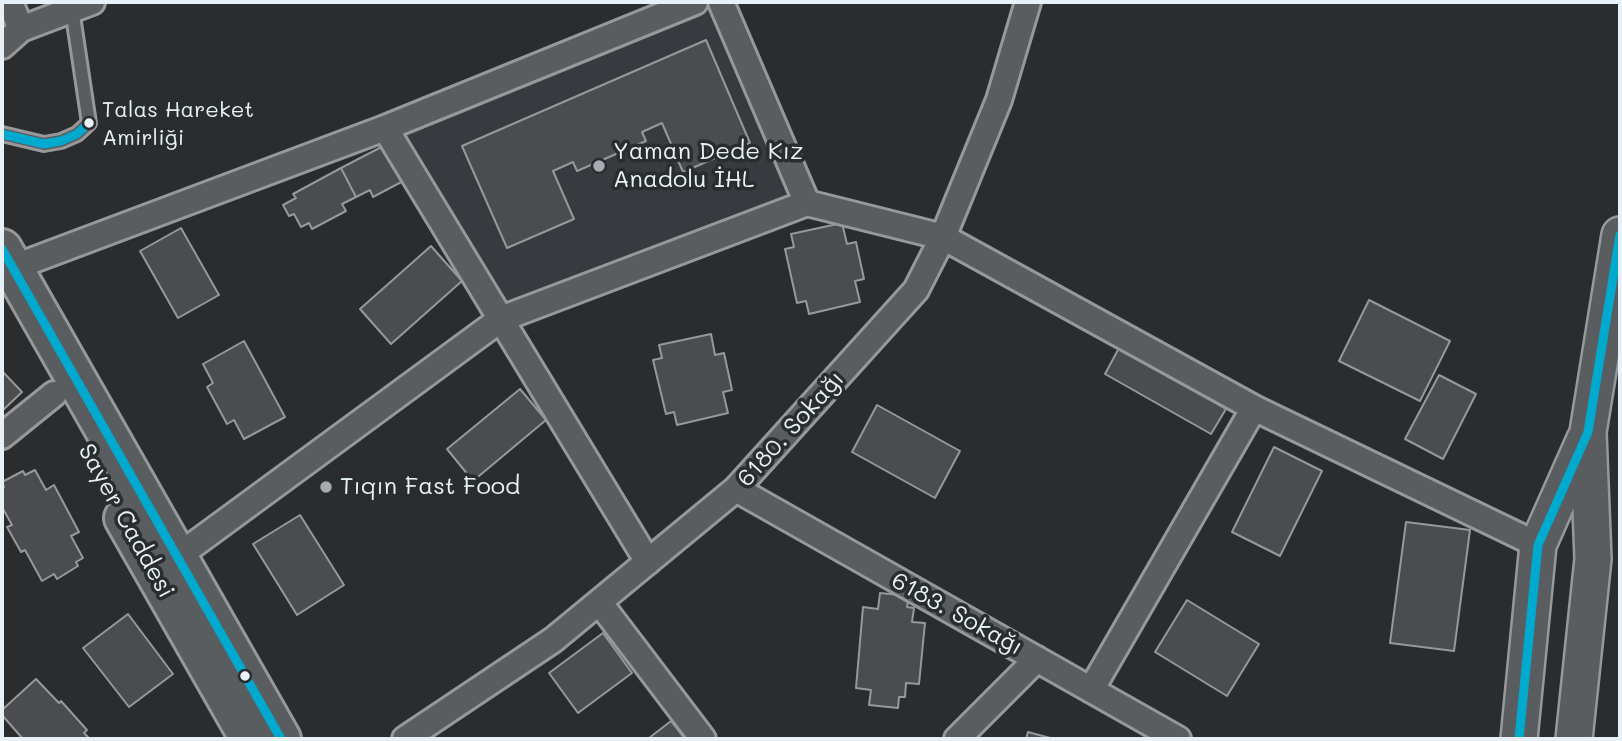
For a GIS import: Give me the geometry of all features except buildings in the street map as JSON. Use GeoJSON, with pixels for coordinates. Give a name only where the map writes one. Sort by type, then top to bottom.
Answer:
{"type":"FeatureCollection","features":[{"type":"Feature","properties":{"kind":"main road"},"geometry":{"type":"LineString","coordinates":[[1519,739],[1538,545],[1588,432],[1610,362],[1620,235]]}},
{"type":"Feature","properties":{"kind":"main road","name":"Sayer Caddesi"},"geometry":{"type":"LineString","coordinates":[[5,273],[54,394],[256,739]]}},
{"type":"Feature","properties":{"kind":"main road","name":"Sayer Caddesi"},"geometry":{"type":"LineString","coordinates":[[5,273],[177,557],[256,739]]}},
{"type":"Feature","properties":{"kind":"main road"},"geometry":{"type":"LineString","coordinates":[[1574,739],[1593,559],[1588,432]]}},
{"type":"Feature","properties":{"kind":"street"},"geometry":{"type":"LineString","coordinates":[[10,2],[21,29]]}},
{"type":"Feature","properties":{"kind":"street"},"geometry":{"type":"LineString","coordinates":[[5,273],[385,128],[695,2]]}},
{"type":"Feature","properties":{"kind":"street"},"geometry":{"type":"LineString","coordinates":[[721,2],[807,203]]}},
{"type":"Feature","properties":{"kind":"street","name":"6180. Sokağı"},"geometry":{"type":"LineString","coordinates":[[405,739],[553,640],[736,489],[916,290],[943,237],[999,100],[1028,2]]}},
{"type":"Feature","properties":{"kind":"street"},"geometry":{"type":"LineString","coordinates":[[2,46],[21,29],[82,6]]}},
{"type":"Feature","properties":{"kind":"street"},"geometry":{"type":"LineString","coordinates":[[385,128],[648,562]]}},
{"type":"Feature","properties":{"kind":"street"},"geometry":{"type":"LineString","coordinates":[[177,557],[501,319],[807,203],[943,237],[1254,408],[1538,545]]}},
{"type":"Feature","properties":{"kind":"street"},"geometry":{"type":"LineString","coordinates":[[2,436],[54,394]]}},
{"type":"Feature","properties":{"kind":"street"},"geometry":{"type":"LineString","coordinates":[[1091,690],[1254,408]]}},
{"type":"Feature","properties":{"kind":"street","name":"6183. Sokağı"},"geometry":{"type":"LineString","coordinates":[[736,489],[1178,739]]}},
{"type":"Feature","properties":{"kind":"street"},"geometry":{"type":"LineString","coordinates":[[599,602],[703,739]]}},
{"type":"Feature","properties":{"kind":"street"},"geometry":{"type":"LineString","coordinates":[[957,739],[1037,659]]}},
{"type":"Feature","properties":{"kind":"lane"},"geometry":{"type":"LineString","coordinates":[[2,134],[44,144],[77,134],[89,123],[82,6]]}},
{"type":"Feature","properties":{"kind":"shaded area","name":"Yaman Dede Kız Anadolu İHL"},"geometry":{"type":"Polygon","coordinates":[[[695,2],[721,2],[807,203],[501,319],[385,128],[695,2]]]}},
{"type":"Feature","properties":{"kind":"transit line"},"geometry":{"type":"LineString","coordinates":[[2,134],[44,144],[77,134],[89,123]]}},
{"type":"Feature","properties":{"kind":"transit line"},"geometry":{"type":"LineString","coordinates":[[1519,739],[1538,545],[1588,432],[1620,235]]}},
{"type":"Feature","properties":{"kind":"transit line"},"geometry":{"type":"LineString","coordinates":[[2,249],[281,739]]}},
{"type":"Feature","properties":{"kind":"place","name":"Talas Hareket Amirliği"},"geometry":{"type":"Point","coordinates":[89,123]}},
{"type":"Feature","properties":{"kind":"place","name":"Yaman Dede Kız Anadolu İHL"},"geometry":{"type":"Point","coordinates":[599,166]}},
{"type":"Feature","properties":{"kind":"place","name":"Tıqın Fast Food"},"geometry":{"type":"Point","coordinates":[326,487]}}]}
